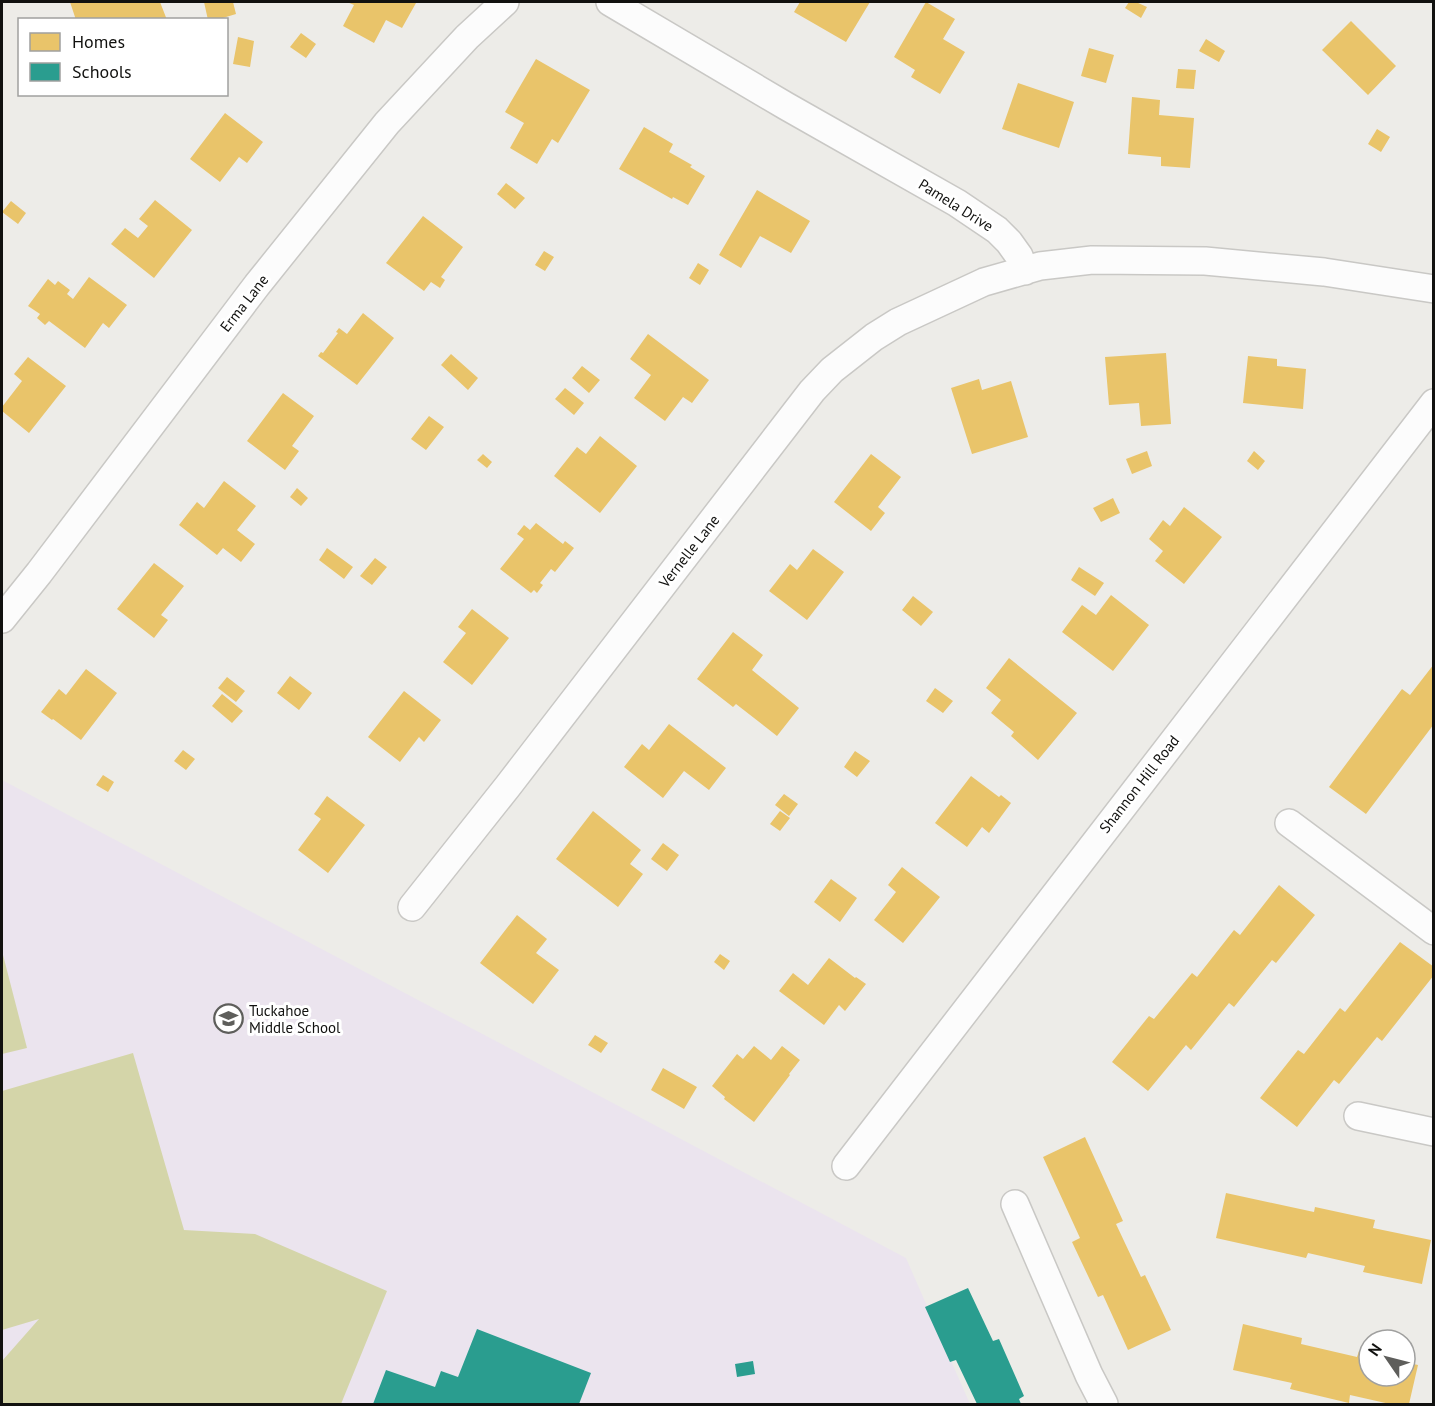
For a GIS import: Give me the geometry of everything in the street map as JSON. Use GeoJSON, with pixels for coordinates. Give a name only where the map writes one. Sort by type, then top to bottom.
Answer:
{"type":"FeatureCollection","features":[{"type":"Feature","properties":{"kind":"street","name":"Erma Lane"},"geometry":{"type":"LineString","coordinates":[[2,620],[257,285],[387,123],[468,37],[505,2]]}},
{"type":"Feature","properties":{"kind":"street","name":"Pamela Drive"},"geometry":{"type":"LineString","coordinates":[[610,2],[957,203],[997,230],[1010,242],[1025,271]]}},
{"type":"Feature","properties":{"kind":"street"},"geometry":{"type":"LineString","coordinates":[[1025,271],[1040,266],[1092,260],[1204,261],[1324,272],[1434,289]]}},
{"type":"Feature","properties":{"kind":"street","name":"Vernelle Lane"},"geometry":{"type":"LineString","coordinates":[[412,907],[812,391],[832,370],[874,337],[898,322],[984,282],[1025,271]]}},
{"type":"Feature","properties":{"kind":"street","name":"Shannon Hill Road"},"geometry":{"type":"LineString","coordinates":[[846,1166],[1434,403]]}},
{"type":"Feature","properties":{"kind":"street"},"geometry":{"type":"LineString","coordinates":[[1289,823],[1434,932]]}},
{"type":"Feature","properties":{"kind":"street"},"geometry":{"type":"LineString","coordinates":[[1358,1116],[1434,1132]]}},
{"type":"Feature","properties":{"kind":"street"},"geometry":{"type":"LineString","coordinates":[[1015,1204],[1089,1375],[1104,1404]]}},
{"type":"Feature","properties":{"kind":"shaded area","name":"Tuckahoe Middle School"},"geometry":{"type":"Polygon","coordinates":[[[2,780],[906,1258],[970,1404],[2,1404],[2,780]]]}},
{"type":"Feature","properties":{"kind":"green space"},"geometry":{"type":"Polygon","coordinates":[[[2,951],[27,1048],[2,1054],[2,951]]]}},
{"type":"Feature","properties":{"kind":"green space"},"geometry":{"type":"Polygon","coordinates":[[[133,1053],[184,1230],[255,1234],[387,1291],[341,1404],[2,1404],[2,1361],[39,1319],[2,1330],[2,1091],[133,1053]]]}},
{"type":"Feature","properties":{"kind":"building: Homes"},"geometry":{"type":"Polygon","coordinates":[[[70,2],[160,2],[166,18],[75,18],[70,2]]]}},
{"type":"Feature","properties":{"kind":"building: Homes"},"geometry":{"type":"Polygon","coordinates":[[[204,2],[233,2],[236,14],[223,18],[208,18],[204,2]]]}},
{"type":"Feature","properties":{"kind":"building: Homes"},"geometry":{"type":"Polygon","coordinates":[[[347,2],[416,3],[402,28],[386,20],[374,43],[343,26],[354,5],[347,2]]]}},
{"type":"Feature","properties":{"kind":"building: Homes"},"geometry":{"type":"Polygon","coordinates":[[[800,2],[870,2],[846,42],[794,12],[800,2]]]}},
{"type":"Feature","properties":{"kind":"building: Homes"},"geometry":{"type":"Polygon","coordinates":[[[926,2],[955,19],[943,39],[965,52],[940,94],[911,77],[915,70],[894,57],[926,2]]]}},
{"type":"Feature","properties":{"kind":"building: Homes"},"geometry":{"type":"Polygon","coordinates":[[[1129,2],[1136,2],[1147,7],[1141,18],[1125,8],[1129,2]]]}},
{"type":"Feature","properties":{"kind":"building: Homes"},"geometry":{"type":"Polygon","coordinates":[[[1351,21],[1396,66],[1368,95],[1322,50],[1351,21]]]}},
{"type":"Feature","properties":{"kind":"building: Homes"},"geometry":{"type":"Polygon","coordinates":[[[301,33],[316,44],[306,58],[290,47],[301,33]]]}},
{"type":"Feature","properties":{"kind":"building: Homes"},"geometry":{"type":"Polygon","coordinates":[[[238,37],[254,41],[250,67],[233,64],[238,37]]]}},
{"type":"Feature","properties":{"kind":"building: Homes"},"geometry":{"type":"Polygon","coordinates":[[[1206,39],[1225,51],[1219,62],[1199,51],[1206,39]]]}},
{"type":"Feature","properties":{"kind":"building: Homes"},"geometry":{"type":"Polygon","coordinates":[[[1089,48],[1114,55],[1106,83],[1081,76],[1089,48]]]}},
{"type":"Feature","properties":{"kind":"building: Homes"},"geometry":{"type":"Polygon","coordinates":[[[536,59],[590,90],[558,143],[552,139],[537,164],[510,148],[524,123],[505,112],[536,59]]]}},
{"type":"Feature","properties":{"kind":"building: Homes"},"geometry":{"type":"Polygon","coordinates":[[[1178,69],[1196,70],[1194,89],[1176,88],[1178,69]]]}},
{"type":"Feature","properties":{"kind":"building: Homes"},"geometry":{"type":"Polygon","coordinates":[[[1018,83],[1074,102],[1059,148],[1002,129],[1018,83]]]}},
{"type":"Feature","properties":{"kind":"building: Homes"},"geometry":{"type":"Polygon","coordinates":[[[1132,97],[1160,100],[1159,115],[1194,118],[1190,168],[1161,166],[1161,157],[1128,154],[1132,97]]]}},
{"type":"Feature","properties":{"kind":"building: Homes"},"geometry":{"type":"Polygon","coordinates":[[[225,113],[263,142],[247,163],[239,157],[220,182],[190,159],[225,113]]]}},
{"type":"Feature","properties":{"kind":"building: Homes"},"geometry":{"type":"Polygon","coordinates":[[[644,127],[673,144],[669,152],[692,165],[690,167],[705,176],[688,205],[673,197],[672,199],[619,169],[644,127]]]}},
{"type":"Feature","properties":{"kind":"building: Homes"},"geometry":{"type":"Polygon","coordinates":[[[1377,129],[1390,137],[1381,152],[1368,144],[1377,129]]]}},
{"type":"Feature","properties":{"kind":"building: Homes"},"geometry":{"type":"Polygon","coordinates":[[[506,183],[525,198],[515,209],[497,194],[506,183]]]}},
{"type":"Feature","properties":{"kind":"building: Homes"},"geometry":{"type":"Polygon","coordinates":[[[757,190],[810,221],[791,253],[760,236],[741,268],[719,255],[757,190]]]}},
{"type":"Feature","properties":{"kind":"building: Homes"},"geometry":{"type":"Polygon","coordinates":[[[155,200],[192,230],[154,278],[111,244],[125,228],[138,238],[148,226],[139,219],[155,200]]]}},
{"type":"Feature","properties":{"kind":"building: Homes"},"geometry":{"type":"Polygon","coordinates":[[[11,201],[26,213],[18,224],[2,212],[11,201]]]}},
{"type":"Feature","properties":{"kind":"building: Homes"},"geometry":{"type":"Polygon","coordinates":[[[423,216],[463,247],[441,277],[445,280],[440,288],[431,282],[424,291],[386,263],[423,216]]]}},
{"type":"Feature","properties":{"kind":"building: Homes"},"geometry":{"type":"Polygon","coordinates":[[[544,251],[554,257],[545,271],[535,265],[544,251]]]}},
{"type":"Feature","properties":{"kind":"building: Homes"},"geometry":{"type":"Polygon","coordinates":[[[698,263],[709,270],[700,285],[689,278],[698,263]]]}},
{"type":"Feature","properties":{"kind":"building: Homes"},"geometry":{"type":"Polygon","coordinates":[[[89,277],[127,305],[109,328],[103,323],[85,348],[49,321],[45,325],[37,318],[40,314],[28,306],[48,279],[55,285],[58,281],[70,290],[67,294],[73,299],[89,277]]]}},
{"type":"Feature","properties":{"kind":"building: Homes"},"geometry":{"type":"Polygon","coordinates":[[[363,313],[394,338],[357,385],[318,356],[321,352],[323,353],[338,333],[336,332],[339,328],[347,334],[363,313]]]}},
{"type":"Feature","properties":{"kind":"building: Homes"},"geometry":{"type":"Polygon","coordinates":[[[648,334],[709,380],[692,403],[683,397],[665,421],[634,398],[651,375],[630,359],[648,334]]]}},
{"type":"Feature","properties":{"kind":"building: Homes"},"geometry":{"type":"Polygon","coordinates":[[[1166,353],[1171,424],[1141,426],[1139,403],[1109,405],[1105,357],[1166,353]]]}},
{"type":"Feature","properties":{"kind":"building: Homes"},"geometry":{"type":"Polygon","coordinates":[[[451,354],[478,378],[468,390],[441,365],[451,354]]]}},
{"type":"Feature","properties":{"kind":"building: Homes"},"geometry":{"type":"Polygon","coordinates":[[[1248,356],[1277,359],[1277,366],[1306,369],[1303,409],[1243,403],[1248,356]]]}},
{"type":"Feature","properties":{"kind":"building: Homes"},"geometry":{"type":"Polygon","coordinates":[[[28,357],[66,386],[29,433],[2,411],[2,407],[22,381],[14,374],[28,357]]]}},
{"type":"Feature","properties":{"kind":"building: Homes"},"geometry":{"type":"Polygon","coordinates":[[[582,366],[600,380],[589,393],[572,378],[582,366]]]}},
{"type":"Feature","properties":{"kind":"building: Homes"},"geometry":{"type":"Polygon","coordinates":[[[979,379],[982,390],[1011,381],[1028,437],[972,454],[951,388],[979,379]]]}},
{"type":"Feature","properties":{"kind":"building: Homes"},"geometry":{"type":"Polygon","coordinates":[[[565,388],[584,403],[574,415],[555,399],[565,388]]]}},
{"type":"Feature","properties":{"kind":"building: Homes"},"geometry":{"type":"Polygon","coordinates":[[[283,393],[314,416],[292,446],[299,451],[285,470],[247,441],[283,393]]]}},
{"type":"Feature","properties":{"kind":"building: Homes"},"geometry":{"type":"Polygon","coordinates":[[[429,416],[444,427],[426,450],[411,439],[429,416]]]}},
{"type":"Feature","properties":{"kind":"building: Homes"},"geometry":{"type":"Polygon","coordinates":[[[600,436],[637,466],[600,513],[554,476],[577,447],[586,454],[600,436]]]}},
{"type":"Feature","properties":{"kind":"building: Homes"},"geometry":{"type":"Polygon","coordinates":[[[1147,451],[1152,466],[1132,474],[1126,459],[1147,451]]]}},
{"type":"Feature","properties":{"kind":"building: Homes"},"geometry":{"type":"Polygon","coordinates":[[[1254,451],[1265,461],[1258,470],[1247,461],[1254,451]]]}},
{"type":"Feature","properties":{"kind":"building: Homes"},"geometry":{"type":"Polygon","coordinates":[[[483,454],[492,462],[487,468],[477,460],[483,454]]]}},
{"type":"Feature","properties":{"kind":"building: Homes"},"geometry":{"type":"Polygon","coordinates":[[[871,454],[901,477],[878,507],[885,513],[871,531],[834,502],[871,454]]]}},
{"type":"Feature","properties":{"kind":"building: Homes"},"geometry":{"type":"Polygon","coordinates":[[[224,481],[256,506],[237,530],[255,544],[241,562],[223,548],[217,555],[179,525],[197,502],[204,508],[224,481]]]}},
{"type":"Feature","properties":{"kind":"building: Homes"},"geometry":{"type":"Polygon","coordinates":[[[297,488],[308,498],[301,506],[290,497],[297,488]]]}},
{"type":"Feature","properties":{"kind":"building: Homes"},"geometry":{"type":"Polygon","coordinates":[[[1113,498],[1120,513],[1101,522],[1093,508],[1113,498]]]}},
{"type":"Feature","properties":{"kind":"building: Homes"},"geometry":{"type":"Polygon","coordinates":[[[1184,507],[1222,537],[1184,584],[1155,561],[1163,551],[1149,539],[1163,520],[1170,526],[1184,507]]]}},
{"type":"Feature","properties":{"kind":"building: Homes"},"geometry":{"type":"Polygon","coordinates":[[[536,523],[563,544],[565,541],[574,548],[555,572],[551,569],[540,583],[543,585],[537,593],[534,590],[531,593],[500,569],[524,539],[517,534],[524,525],[530,530],[536,523]]]}},
{"type":"Feature","properties":{"kind":"building: Homes"},"geometry":{"type":"Polygon","coordinates":[[[327,548],[353,567],[344,579],[319,560],[327,548]]]}},
{"type":"Feature","properties":{"kind":"building: Homes"},"geometry":{"type":"Polygon","coordinates":[[[813,549],[844,572],[807,620],[769,591],[790,564],[797,570],[813,549]]]}},
{"type":"Feature","properties":{"kind":"building: Homes"},"geometry":{"type":"Polygon","coordinates":[[[375,558],[387,567],[372,585],[360,576],[375,558]]]}},
{"type":"Feature","properties":{"kind":"building: Homes"},"geometry":{"type":"Polygon","coordinates":[[[154,563],[184,586],[161,615],[168,620],[154,638],[117,609],[154,563]]]}},
{"type":"Feature","properties":{"kind":"building: Homes"},"geometry":{"type":"Polygon","coordinates":[[[1079,567],[1104,583],[1095,596],[1071,580],[1079,567]]]}},
{"type":"Feature","properties":{"kind":"building: Homes"},"geometry":{"type":"Polygon","coordinates":[[[1111,595],[1149,625],[1113,671],[1062,632],[1082,605],[1096,615],[1111,595]]]}},
{"type":"Feature","properties":{"kind":"building: Homes"},"geometry":{"type":"Polygon","coordinates":[[[913,596],[933,612],[921,626],[902,610],[913,596]]]}},
{"type":"Feature","properties":{"kind":"building: Homes"},"geometry":{"type":"Polygon","coordinates":[[[472,609],[509,638],[472,685],[443,662],[466,633],[458,627],[472,609]]]}},
{"type":"Feature","properties":{"kind":"building: Homes"},"geometry":{"type":"Polygon","coordinates":[[[733,632],[763,655],[752,670],[799,708],[777,736],[736,704],[733,707],[697,679],[733,632]]]}},
{"type":"Feature","properties":{"kind":"building: Homes"},"geometry":{"type":"Polygon","coordinates":[[[1009,658],[1077,713],[1038,760],[1011,736],[1014,732],[991,713],[1001,700],[986,688],[1009,658]]]}},
{"type":"Feature","properties":{"kind":"building: Homes"},"geometry":{"type":"Polygon","coordinates":[[[1434,664],[1434,724],[1366,814],[1329,787],[1402,689],[1410,695],[1434,664]]]}},
{"type":"Feature","properties":{"kind":"building: Homes"},"geometry":{"type":"Polygon","coordinates":[[[86,669],[117,693],[81,740],[41,712],[59,689],[66,695],[86,669]]]}},
{"type":"Feature","properties":{"kind":"building: Homes"},"geometry":{"type":"Polygon","coordinates":[[[290,676],[312,693],[299,710],[277,693],[290,676]]]}},
{"type":"Feature","properties":{"kind":"building: Homes"},"geometry":{"type":"Polygon","coordinates":[[[227,677],[245,691],[236,702],[218,688],[227,677]]]}},
{"type":"Feature","properties":{"kind":"building: Homes"},"geometry":{"type":"Polygon","coordinates":[[[935,688],[953,701],[943,713],[926,701],[935,688]]]}},
{"type":"Feature","properties":{"kind":"building: Homes"},"geometry":{"type":"Polygon","coordinates":[[[404,691],[441,720],[424,742],[419,737],[400,762],[368,737],[404,691]]]}},
{"type":"Feature","properties":{"kind":"building: Homes"},"geometry":{"type":"Polygon","coordinates":[[[222,694],[243,711],[232,723],[212,706],[222,694]]]}},
{"type":"Feature","properties":{"kind":"building: Homes"},"geometry":{"type":"Polygon","coordinates":[[[669,724],[726,768],[709,790],[684,771],[663,798],[624,767],[642,744],[649,750],[669,724]]]}},
{"type":"Feature","properties":{"kind":"building: Homes"},"geometry":{"type":"Polygon","coordinates":[[[183,750],[195,759],[186,770],[174,761],[183,750]]]}},
{"type":"Feature","properties":{"kind":"building: Homes"},"geometry":{"type":"Polygon","coordinates":[[[855,751],[870,761],[857,777],[844,767],[855,751]]]}},
{"type":"Feature","properties":{"kind":"building: Homes"},"geometry":{"type":"Polygon","coordinates":[[[103,775],[114,782],[108,792],[96,785],[103,775]]]}},
{"type":"Feature","properties":{"kind":"building: Homes"},"geometry":{"type":"Polygon","coordinates":[[[971,776],[1011,803],[989,833],[982,827],[967,847],[935,823],[971,776]]]}},
{"type":"Feature","properties":{"kind":"building: Homes"},"geometry":{"type":"Polygon","coordinates":[[[784,794],[798,804],[789,816],[775,805],[784,794]]]}},
{"type":"Feature","properties":{"kind":"building: Homes"},"geometry":{"type":"Polygon","coordinates":[[[327,796],[365,825],[328,873],[298,850],[321,819],[314,814],[327,796]]]}},
{"type":"Feature","properties":{"kind":"building: Homes"},"geometry":{"type":"Polygon","coordinates":[[[593,811],[641,850],[630,864],[643,874],[618,907],[556,859],[593,811]]]}},
{"type":"Feature","properties":{"kind":"building: Homes"},"geometry":{"type":"Polygon","coordinates":[[[780,811],[790,818],[780,831],[770,824],[780,811]]]}},
{"type":"Feature","properties":{"kind":"building: Homes"},"geometry":{"type":"Polygon","coordinates":[[[663,843],[679,855],[667,871],[651,859],[663,843]]]}},
{"type":"Feature","properties":{"kind":"building: Homes"},"geometry":{"type":"Polygon","coordinates":[[[902,867],[940,897],[903,943],[874,920],[896,892],[888,885],[902,867]]]}},
{"type":"Feature","properties":{"kind":"building: Homes"},"geometry":{"type":"Polygon","coordinates":[[[831,879],[857,898],[840,922],[814,902],[831,879]]]}},
{"type":"Feature","properties":{"kind":"building: Homes"},"geometry":{"type":"Polygon","coordinates":[[[1279,885],[1315,915],[1276,963],[1272,960],[1234,1007],[1229,1003],[1191,1050],[1186,1045],[1148,1091],[1112,1062],[1149,1016],[1154,1019],[1192,973],[1197,977],[1234,930],[1240,935],[1279,885]]]}},
{"type":"Feature","properties":{"kind":"building: Homes"},"geometry":{"type":"Polygon","coordinates":[[[517,915],[547,939],[536,953],[559,970],[533,1004],[480,963],[517,915]]]}},
{"type":"Feature","properties":{"kind":"building: Homes"},"geometry":{"type":"Polygon","coordinates":[[[1400,942],[1434,967],[1434,975],[1382,1041],[1377,1037],[1339,1084],[1334,1080],[1297,1127],[1260,1098],[1298,1050],[1304,1054],[1340,1008],[1345,1012],[1400,942]]]}},
{"type":"Feature","properties":{"kind":"building: Homes"},"geometry":{"type":"Polygon","coordinates":[[[720,954],[730,961],[724,970],[714,962],[720,954]]]}},
{"type":"Feature","properties":{"kind":"building: Homes"},"geometry":{"type":"Polygon","coordinates":[[[829,958],[866,984],[845,1011],[839,1005],[824,1025],[779,991],[793,973],[808,985],[829,958]]]}},
{"type":"Feature","properties":{"kind":"building: Homes"},"geometry":{"type":"Polygon","coordinates":[[[595,1035],[608,1043],[601,1053],[588,1045],[595,1035]]]}},
{"type":"Feature","properties":{"kind":"building: Homes"},"geometry":{"type":"Polygon","coordinates":[[[754,1046],[771,1060],[782,1046],[800,1060],[754,1122],[724,1099],[725,1097],[712,1086],[737,1054],[743,1059],[754,1046]]]}},
{"type":"Feature","properties":{"kind":"building: Homes"},"geometry":{"type":"Polygon","coordinates":[[[663,1068],[697,1087],[684,1109],[651,1090],[663,1068]]]}},
{"type":"Feature","properties":{"kind":"building: Homes"},"geometry":{"type":"Polygon","coordinates":[[[1085,1137],[1123,1221],[1116,1224],[1141,1277],[1145,1275],[1171,1330],[1128,1350],[1103,1295],[1098,1297],[1072,1242],[1080,1238],[1043,1157],[1085,1137]]]}},
{"type":"Feature","properties":{"kind":"building: Homes"},"geometry":{"type":"Polygon","coordinates":[[[1226,1193],[1314,1212],[1315,1207],[1375,1220],[1373,1228],[1431,1240],[1422,1284],[1363,1272],[1365,1266],[1308,1253],[1306,1258],[1216,1238],[1226,1193]]]}},
{"type":"Feature","properties":{"kind":"building: Homes"},"geometry":{"type":"Polygon","coordinates":[[[1243,1324],[1302,1338],[1301,1344],[1357,1357],[1357,1388],[1413,1388],[1409,1404],[1390,1404],[1350,1395],[1349,1403],[1290,1389],[1292,1383],[1233,1370],[1243,1324]]]}},
{"type":"Feature","properties":{"kind":"building: Schools"},"geometry":{"type":"Polygon","coordinates":[[[968,1288],[993,1341],[999,1339],[1024,1396],[1019,1399],[1021,1404],[977,1404],[956,1360],[950,1362],[925,1307],[968,1288]]]}},
{"type":"Feature","properties":{"kind":"building: Schools"},"geometry":{"type":"Polygon","coordinates":[[[477,1329],[591,1373],[579,1404],[373,1404],[386,1370],[435,1387],[441,1371],[458,1377],[477,1329]]]}},
{"type":"Feature","properties":{"kind":"building: Schools"},"geometry":{"type":"Polygon","coordinates":[[[753,1361],[755,1374],[737,1377],[735,1364],[753,1361]]]}},
{"type":"Feature","properties":{"kind":"place","name":"Tuckahoe Middle School"},"geometry":{"type":"Point","coordinates":[228,1019]}}]}
